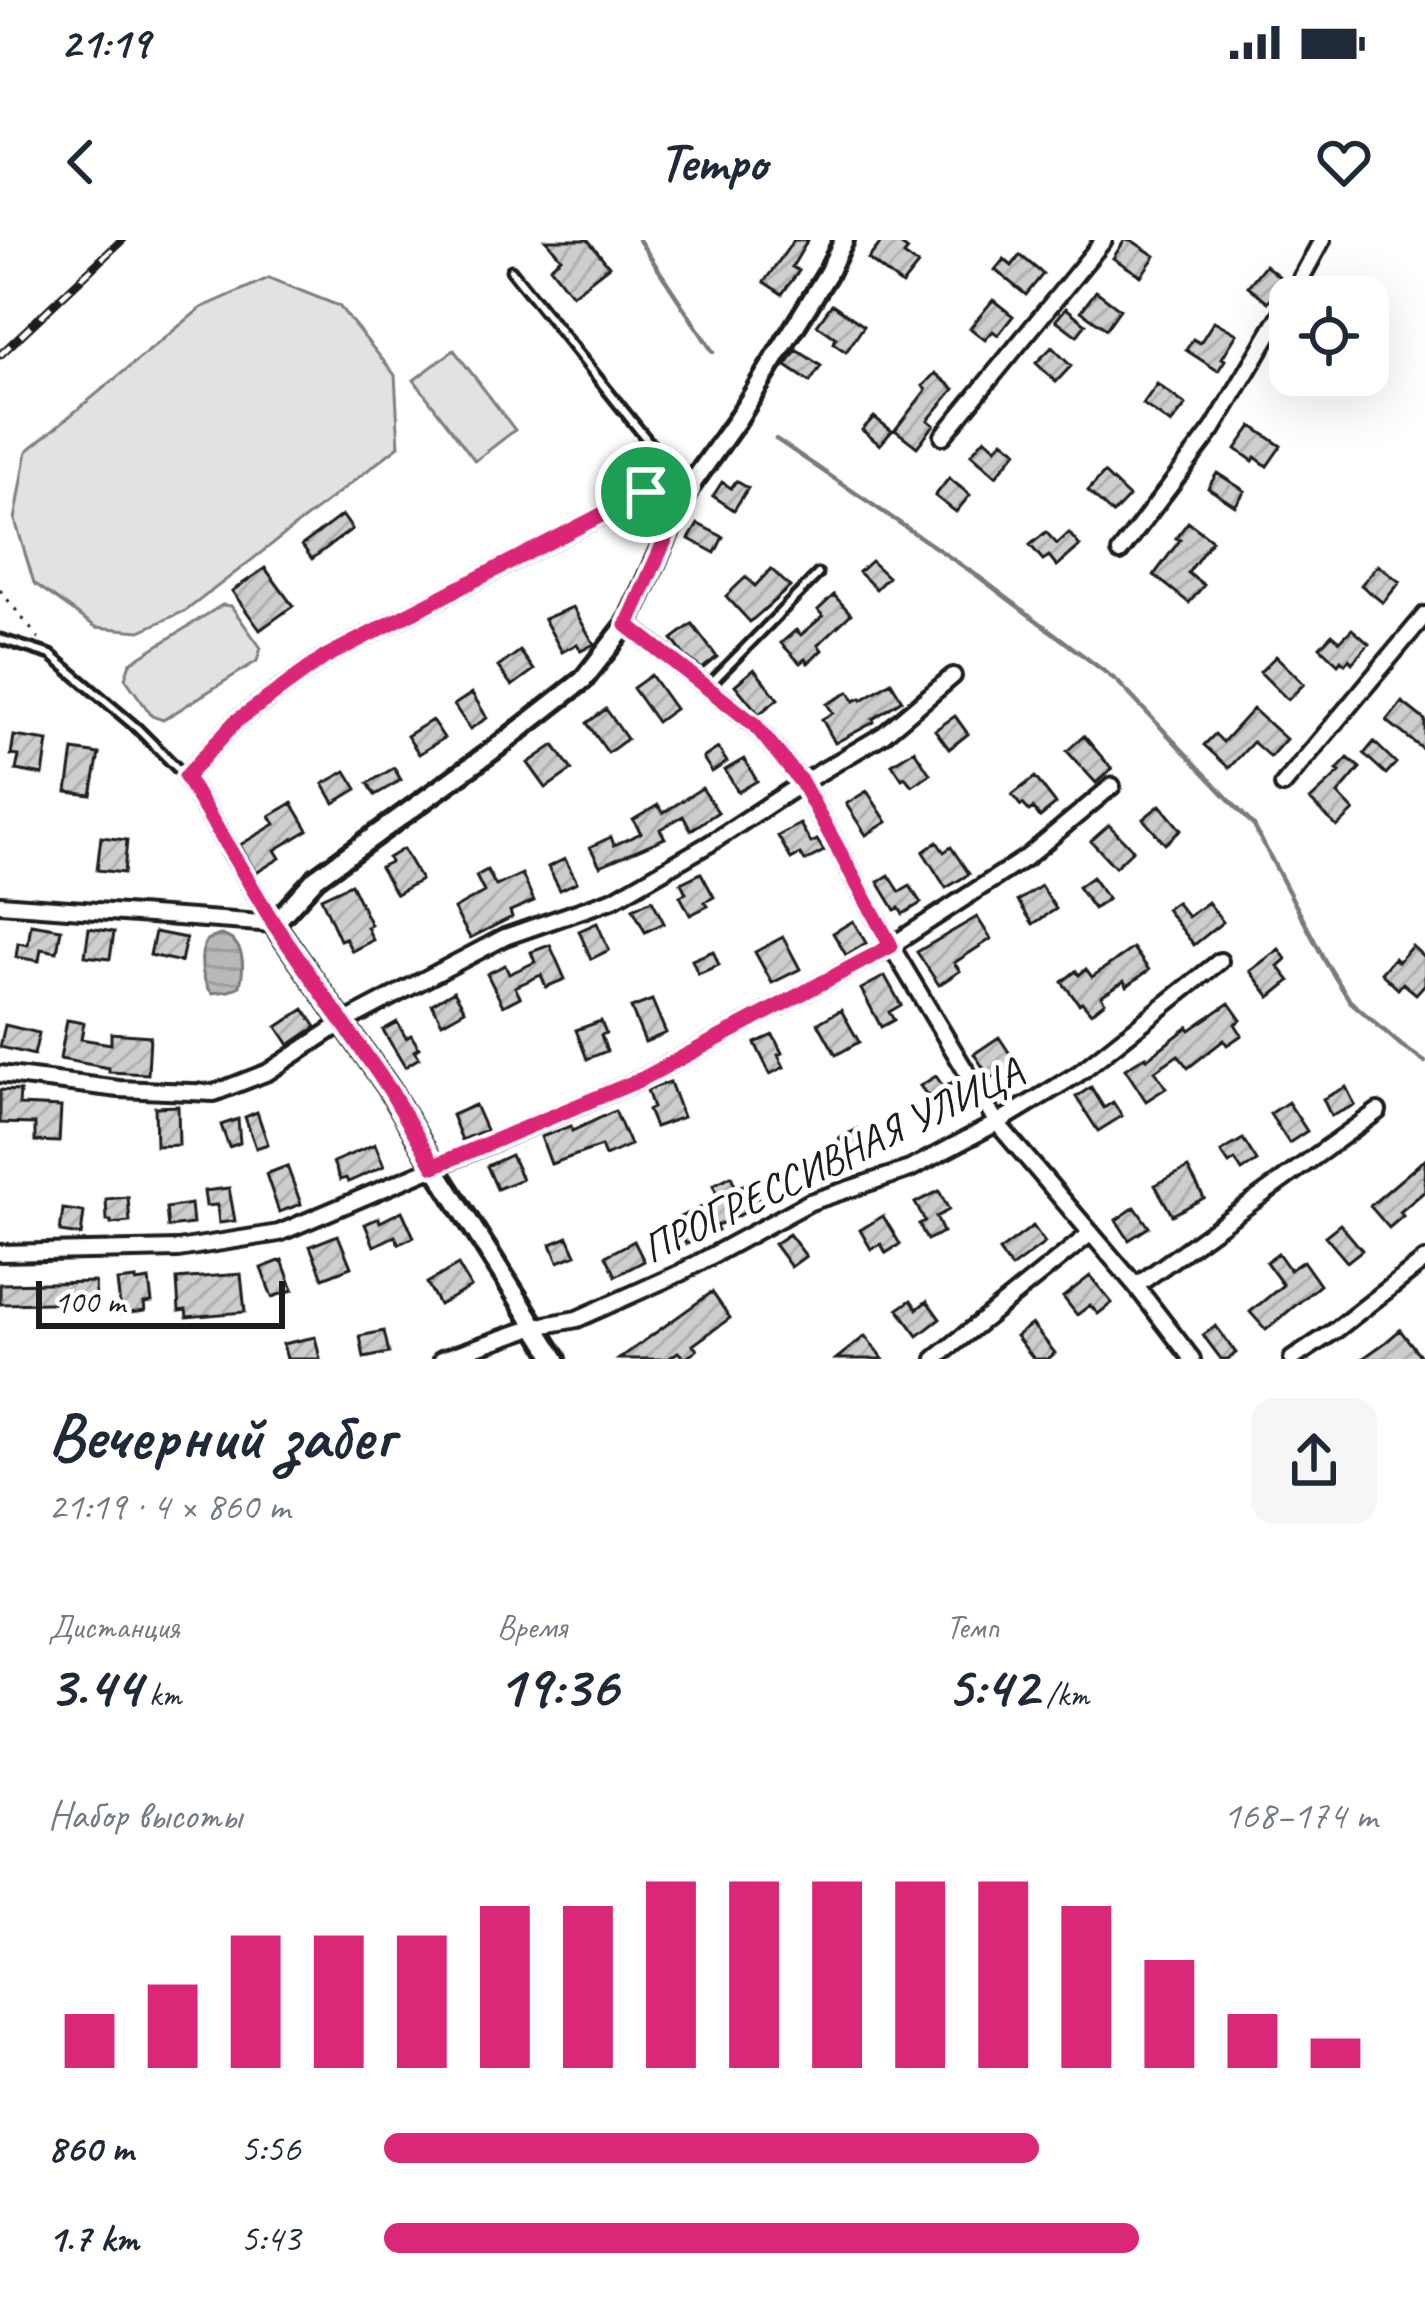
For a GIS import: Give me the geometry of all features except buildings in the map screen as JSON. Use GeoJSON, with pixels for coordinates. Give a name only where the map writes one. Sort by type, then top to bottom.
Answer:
{"type":"FeatureCollection","features":[{"type":"Feature","properties":{"kind":"street"},"geometry":{"type":"LineString","coordinates":[[274,924],[316,878],[583,680],[627,625],[688,489],[737,420],[844,240]]}},
{"type":"Feature","properties":{"kind":"street"},"geometry":{"type":"LineString","coordinates":[[943,436],[1104,240]]}},
{"type":"Feature","properties":{"kind":"street"},"geometry":{"type":"LineString","coordinates":[[1302,276],[1322,240]]}},
{"type":"Feature","properties":{"kind":"street"},"geometry":{"type":"LineString","coordinates":[[1120,552],[1213,429],[1269,334]]}},
{"type":"Feature","properties":{"kind":"street"},"geometry":{"type":"LineString","coordinates":[[556,1359],[390,1090],[274,924],[186,777],[235,722],[325,657],[646,492],[688,489]]}},
{"type":"Feature","properties":{"kind":"street"},"geometry":{"type":"LineString","coordinates":[[1283,785],[1425,615]]}},
{"type":"Feature","properties":{"kind":"street"},"geometry":{"type":"LineString","coordinates":[[627,625],[755,725],[802,783],[891,946],[997,1123],[1192,1359]]}},
{"type":"Feature","properties":{"kind":"street"},"geometry":{"type":"LineString","coordinates":[[0,1074],[214,1093],[268,1072],[342,1023],[505,937],[614,899],[883,735],[953,676]]}},
{"type":"Feature","properties":{"kind":"street"},"geometry":{"type":"LineString","coordinates":[[0,1252],[178,1249],[279,1233],[642,1079],[891,946],[1027,856],[1112,786]]}},
{"type":"Feature","properties":{"kind":"street"},"geometry":{"type":"LineString","coordinates":[[0,904],[274,924]]}},
{"type":"Feature","properties":{"kind":"street","name":"ПРОГРЕССИВНАЯ УЛИЦА"},"geometry":{"type":"LineString","coordinates":[[442,1359],[534,1327],[577,1319],[680,1273],[810,1202],[910,1169],[1078,1074],[1220,961]]}},
{"type":"Feature","properties":{"kind":"street"},"geometry":{"type":"LineString","coordinates":[[1136,1286],[1378,1111]]}},
{"type":"Feature","properties":{"kind":"street"},"geometry":{"type":"LineString","coordinates":[[935,1359],[1091,1233]]}},
{"type":"Feature","properties":{"kind":"street"},"geometry":{"type":"LineString","coordinates":[[1292,1359],[1425,1260]]}},
{"type":"Feature","properties":{"kind":"lane"},"geometry":{"type":"LineString","coordinates":[[511,270],[688,489]]}},
{"type":"Feature","properties":{"kind":"lane"},"geometry":{"type":"LineString","coordinates":[[707,686],[818,574]]}},
{"type":"Feature","properties":{"kind":"lane"},"geometry":{"type":"LineString","coordinates":[[0,639],[51,655],[186,777]]}},
{"type":"Feature","properties":{"kind":"path"},"geometry":{"type":"LineString","coordinates":[[0,590],[51,655]]}},
{"type":"Feature","properties":{"kind":"shaded area"},"geometry":{"type":"Polygon","coordinates":[[[269,278],[339,306],[395,375],[399,446],[187,610],[140,631],[96,627],[34,583],[15,520],[27,451],[201,308],[269,278]]]}},
{"type":"Feature","properties":{"kind":"shaded area"},"geometry":{"type":"Polygon","coordinates":[[[454,350],[515,430],[475,461],[414,380],[454,350]]]}},
{"type":"Feature","properties":{"kind":"shaded area"},"geometry":{"type":"Polygon","coordinates":[[[222,605],[231,606],[261,648],[257,661],[163,720],[152,716],[125,678],[130,663],[222,605]]]}},
{"type":"Feature","properties":{"kind":"shaded area"},"geometry":{"type":"Polygon","coordinates":[[[220,935],[239,948],[242,978],[240,986],[212,993],[203,975],[202,952],[207,940],[220,935]]]}},
{"type":"Feature","properties":{"kind":"waterway"},"geometry":{"type":"LineString","coordinates":[[639,240],[713,352]]}},
{"type":"Feature","properties":{"kind":"waterway"},"geometry":{"type":"LineString","coordinates":[[776,439],[979,577],[1117,681],[1254,826],[1350,1001],[1425,1062]]}},
{"type":"Feature","properties":{"kind":"railway"},"geometry":{"type":"LineString","coordinates":[[0,355],[122,240]]}},
{"type":"Feature","properties":{"kind":"route"},"geometry":{"type":"LineString","coordinates":[[688,489],[627,625],[755,725],[802,783],[891,946],[642,1079],[434,1166],[390,1090],[274,924],[186,777],[235,722],[325,657],[646,492],[688,489]]}}]}
